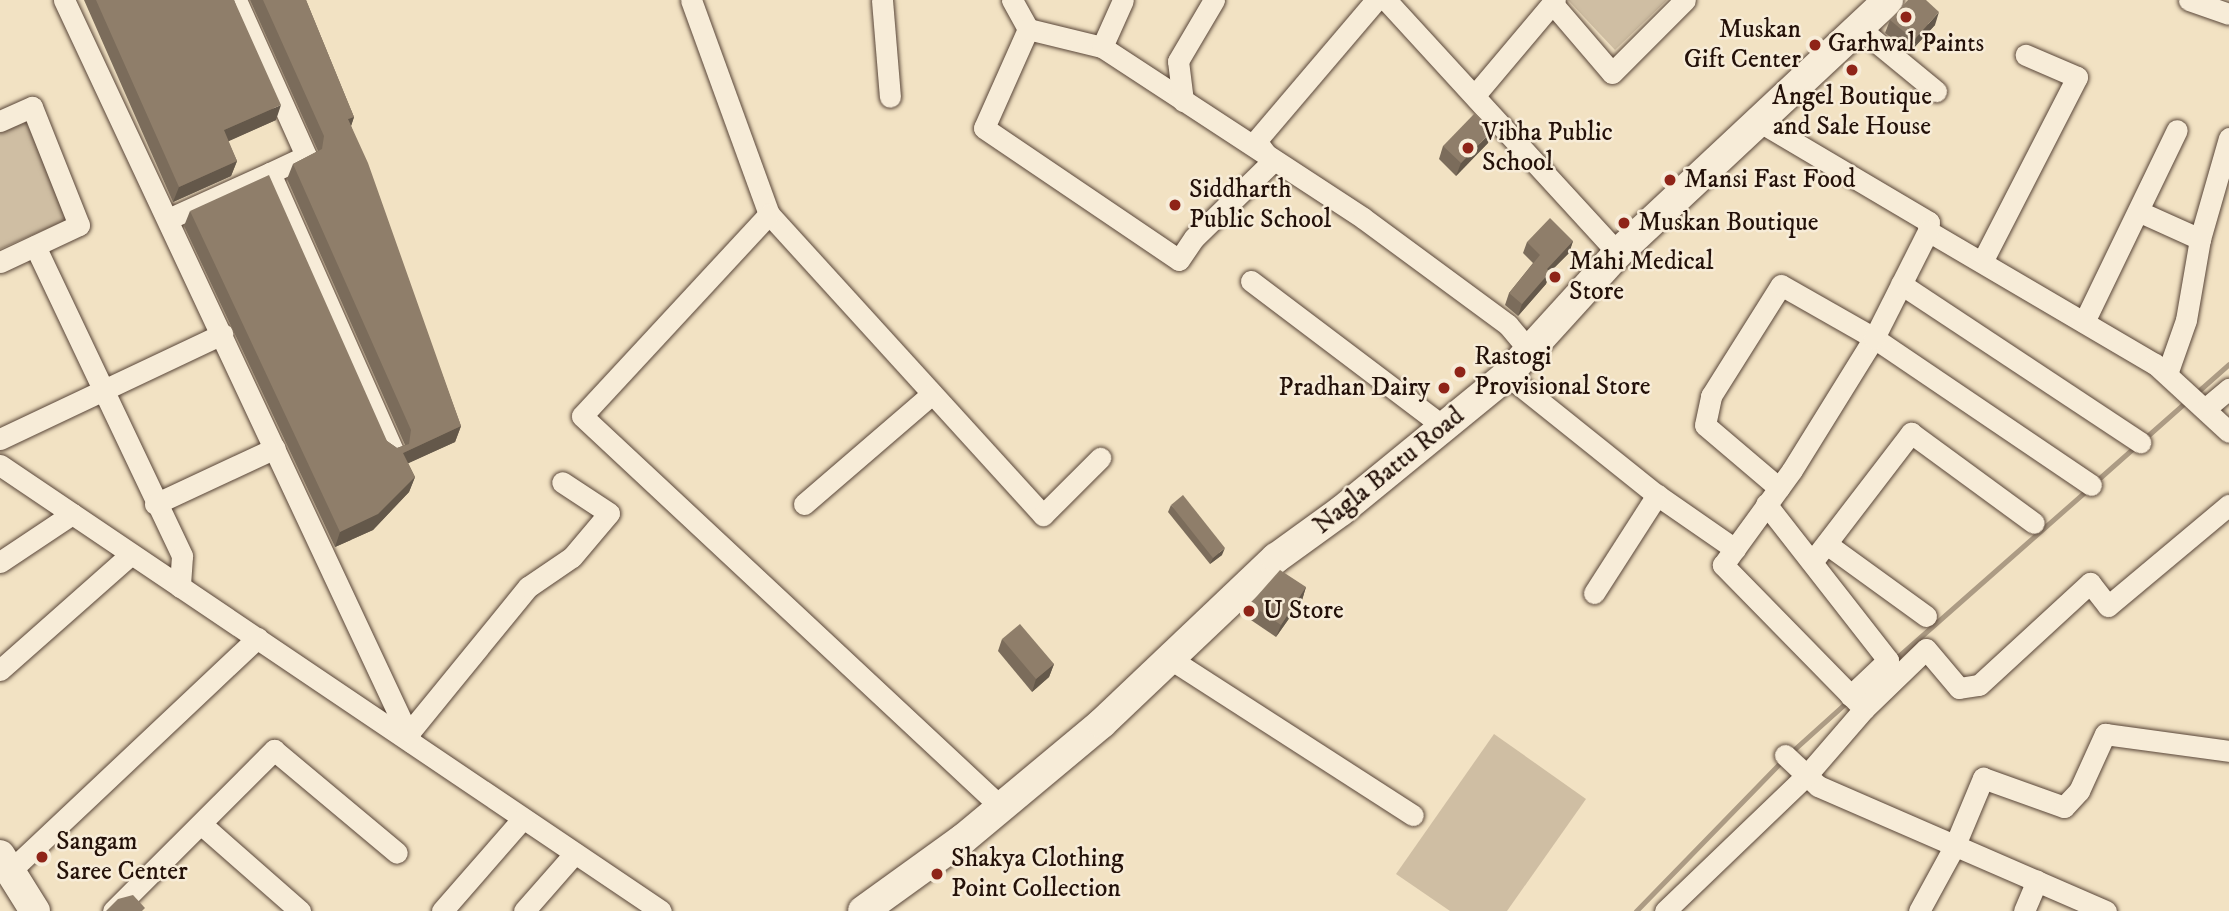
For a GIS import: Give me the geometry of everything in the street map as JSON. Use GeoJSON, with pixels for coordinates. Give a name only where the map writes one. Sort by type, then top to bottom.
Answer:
{"type":"FeatureCollection","features":[{"type":"Feature","properties":{"kind":"street"},"geometry":{"type":"LineString","coordinates":[[64,0],[410,738]]}},
{"type":"Feature","properties":{"kind":"street"},"geometry":{"type":"LineString","coordinates":[[168,219],[306,156],[236,0]]}},
{"type":"Feature","properties":{"kind":"street"},"geometry":{"type":"LineString","coordinates":[[691,0],[769,214],[1043,515],[1100,458]]}},
{"type":"Feature","properties":{"kind":"street"},"geometry":{"type":"LineString","coordinates":[[882,0],[890,97]]}},
{"type":"Feature","properties":{"kind":"street"},"geometry":{"type":"LineString","coordinates":[[1102,47],[1123,0]]}},
{"type":"Feature","properties":{"kind":"street"},"geometry":{"type":"LineString","coordinates":[[1183,101],[1178,61],[1214,0]]}},
{"type":"Feature","properties":{"kind":"street"},"geometry":{"type":"LineString","coordinates":[[1272,162],[1256,141],[1376,0]]}},
{"type":"Feature","properties":{"kind":"street"},"geometry":{"type":"LineString","coordinates":[[1386,0],[1618,253]]}},
{"type":"Feature","properties":{"kind":"street"},"geometry":{"type":"LineString","coordinates":[[1475,95],[1553,1],[1612,73],[1685,0]]}},
{"type":"Feature","properties":{"kind":"street","name":"Nagla Battu Road"},"geometry":{"type":"LineString","coordinates":[[874,908],[963,839],[1102,723],[1276,558],[1507,375],[1618,253],[1888,0]]}},
{"type":"Feature","properties":{"kind":"street"},"geometry":{"type":"LineString","coordinates":[[2189,0],[2229,14]]}},
{"type":"Feature","properties":{"kind":"street"},"geometry":{"type":"LineString","coordinates":[[1008,1],[1028,29],[1102,47],[1272,162],[1366,209],[1508,325],[1530,351]]}},
{"type":"Feature","properties":{"kind":"street"},"geometry":{"type":"LineString","coordinates":[[1858,27],[1936,90]]}},
{"type":"Feature","properties":{"kind":"street"},"geometry":{"type":"LineString","coordinates":[[1028,29],[984,128],[1179,260],[1194,238],[1272,162]]}},
{"type":"Feature","properties":{"kind":"street"},"geometry":{"type":"LineString","coordinates":[[1982,262],[2077,77],[2026,55]]}},
{"type":"Feature","properties":{"kind":"street"},"geometry":{"type":"LineString","coordinates":[[0,121],[32,107],[79,225],[0,262]]}},
{"type":"Feature","properties":{"kind":"street"},"geometry":{"type":"LineString","coordinates":[[1760,122],[1929,222],[1928,231],[1874,338],[1773,496],[1723,565],[1856,702]]}},
{"type":"Feature","properties":{"kind":"street"},"geometry":{"type":"LineString","coordinates":[[2084,322],[2140,212],[2177,130]]}},
{"type":"Feature","properties":{"kind":"street"},"geometry":{"type":"LineString","coordinates":[[2171,377],[2186,320],[2200,239],[2229,138]]}},
{"type":"Feature","properties":{"kind":"street"},"geometry":{"type":"LineString","coordinates":[[270,173],[393,451]]}},
{"type":"Feature","properties":{"kind":"street"},"geometry":{"type":"LineString","coordinates":[[2140,212],[2200,239]]}},
{"type":"Feature","properties":{"kind":"street"},"geometry":{"type":"LineString","coordinates":[[769,214],[582,416],[1000,806]]}},
{"type":"Feature","properties":{"kind":"street"},"geometry":{"type":"LineString","coordinates":[[1928,231],[2084,322],[2171,377],[2229,432]]}},
{"type":"Feature","properties":{"kind":"street"},"geometry":{"type":"LineString","coordinates":[[35,246],[181,556],[180,587]]}},
{"type":"Feature","properties":{"kind":"street"},"geometry":{"type":"LineString","coordinates":[[1251,281],[1444,427]]}},
{"type":"Feature","properties":{"kind":"street"},"geometry":{"type":"LineString","coordinates":[[1901,284],[2140,442]]}},
{"type":"Feature","properties":{"kind":"street"},"geometry":{"type":"LineString","coordinates":[[1672,909],[1796,766],[1856,702],[1888,660],[1812,562],[1773,496],[1704,425],[1711,396],[1781,285],[1874,338],[2091,485]]}},
{"type":"Feature","properties":{"kind":"street"},"geometry":{"type":"LineString","coordinates":[[0,439],[222,334]]}},
{"type":"Feature","properties":{"kind":"street"},"geometry":{"type":"LineString","coordinates":[[1507,375],[1657,495],[1735,549]]}},
{"type":"Feature","properties":{"kind":"street"},"geometry":{"type":"LineString","coordinates":[[2204,407],[2229,389]]}},
{"type":"Feature","properties":{"kind":"street"},"geometry":{"type":"LineString","coordinates":[[804,504],[932,394]]}},
{"type":"Feature","properties":{"kind":"street"},"geometry":{"type":"LineString","coordinates":[[1812,562],[1828,545],[1911,433],[2034,523]]}},
{"type":"Feature","properties":{"kind":"street"},"geometry":{"type":"LineString","coordinates":[[155,504],[275,448]]}},
{"type":"Feature","properties":{"kind":"street"},"geometry":{"type":"LineString","coordinates":[[0,465],[410,738],[661,911]]}},
{"type":"Feature","properties":{"kind":"street"},"geometry":{"type":"LineString","coordinates":[[410,738],[528,587],[572,556],[609,513],[562,482]]}},
{"type":"Feature","properties":{"kind":"street"},"geometry":{"type":"LineString","coordinates":[[1594,593],[1657,495]]}},
{"type":"Feature","properties":{"kind":"street"},"geometry":{"type":"LineString","coordinates":[[1856,702],[1926,649],[1959,688],[1979,685],[2090,583],[2108,606],[2229,505]]}},
{"type":"Feature","properties":{"kind":"street"},"geometry":{"type":"LineString","coordinates":[[0,562],[72,514]]}},
{"type":"Feature","properties":{"kind":"street"},"geometry":{"type":"LineString","coordinates":[[1828,545],[1926,616]]}},
{"type":"Feature","properties":{"kind":"street"},"geometry":{"type":"LineString","coordinates":[[0,670],[131,554]]}},
{"type":"Feature","properties":{"kind":"street"},"geometry":{"type":"LineString","coordinates":[[35,911],[5,863],[257,638]]}},
{"type":"Feature","properties":{"kind":"street"},"geometry":{"type":"LineString","coordinates":[[1169,658],[1413,816]]}},
{"type":"Feature","properties":{"kind":"street"},"geometry":{"type":"LineString","coordinates":[[1919,911],[1955,845],[1983,778],[2064,807],[2079,791],[2105,734],[2229,751]]}},
{"type":"Feature","properties":{"kind":"street"},"geometry":{"type":"LineString","coordinates":[[113,911],[274,750],[397,853]]}},
{"type":"Feature","properties":{"kind":"street"},"geometry":{"type":"LineString","coordinates":[[1796,766],[1818,786],[2106,911]]}},
{"type":"Feature","properties":{"kind":"street"},"geometry":{"type":"LineString","coordinates":[[442,911],[523,818]]}},
{"type":"Feature","properties":{"kind":"street"},"geometry":{"type":"LineString","coordinates":[[201,824],[300,911]]}},
{"type":"Feature","properties":{"kind":"street"},"geometry":{"type":"LineString","coordinates":[[524,911],[575,852]]}},
{"type":"Feature","properties":{"kind":"street"},"geometry":{"type":"LineString","coordinates":[[2024,911],[2037,881]]}},
{"type":"Feature","properties":{"kind":"shaded area"},"geometry":{"type":"Polygon","coordinates":[[[1568,0],[1667,0],[1615,50],[1568,0]]]}},
{"type":"Feature","properties":{"kind":"shaded area"},"geometry":{"type":"Polygon","coordinates":[[[26,122],[69,219],[0,249],[0,133],[26,122]]]}},
{"type":"Feature","properties":{"kind":"shaded area"},"geometry":{"type":"Polygon","coordinates":[[[1494,734],[1586,799],[1507,911],[1450,911],[1396,874],[1494,734]]]}},
{"type":"Feature","properties":{"kind":"building"},"geometry":{"type":"Polygon","coordinates":[[[96,0],[234,0],[281,105],[224,130],[237,161],[179,187],[96,0]]]}},
{"type":"Feature","properties":{"kind":"building"},"geometry":{"type":"Polygon","coordinates":[[[263,0],[306,0],[354,117],[348,119],[368,163],[461,426],[403,453],[415,477],[378,514],[340,532],[190,211],[269,175],[387,441],[397,448],[409,444],[411,430],[293,164],[322,149],[324,136],[263,0]]]}},
{"type":"Feature","properties":{"kind":"building"},"geometry":{"type":"Polygon","coordinates":[[[1908,0],[1926,0],[1939,12],[1914,40],[1890,20],[1908,0]]]}},
{"type":"Feature","properties":{"kind":"building"},"geometry":{"type":"Polygon","coordinates":[[[1475,113],[1493,130],[1461,163],[1443,146],[1475,113]]]}},
{"type":"Feature","properties":{"kind":"building"},"geometry":{"type":"Polygon","coordinates":[[[1550,218],[1573,241],[1547,269],[1550,272],[1522,304],[1509,293],[1540,255],[1527,242],[1550,218]]]}},
{"type":"Feature","properties":{"kind":"building"},"geometry":{"type":"Polygon","coordinates":[[[1183,495],[1225,548],[1213,558],[1171,505],[1183,495]]]}},
{"type":"Feature","properties":{"kind":"building"},"geometry":{"type":"Polygon","coordinates":[[[1280,570],[1306,587],[1281,625],[1250,604],[1280,570]]]}},
{"type":"Feature","properties":{"kind":"building"},"geometry":{"type":"Polygon","coordinates":[[[1020,624],[1054,664],[1036,679],[1002,639],[1020,624]]]}},
{"type":"Feature","properties":{"kind":"building"},"geometry":{"type":"Polygon","coordinates":[[[133,895],[145,908],[142,911],[106,911],[118,899],[133,895]]]}},
{"type":"Feature","properties":{"kind":"waterway"},"geometry":{"type":"LineString","coordinates":[[2195,394],[2229,364]]}},
{"type":"Feature","properties":{"kind":"waterway"},"geometry":{"type":"LineString","coordinates":[[2145,438],[2187,401]]}},
{"type":"Feature","properties":{"kind":"waterway"},"geometry":{"type":"LineString","coordinates":[[2095,482],[2137,445]]}},
{"type":"Feature","properties":{"kind":"waterway"},"geometry":{"type":"LineString","coordinates":[[1893,661],[2088,489]]}},
{"type":"Feature","properties":{"kind":"waterway"},"geometry":{"type":"LineString","coordinates":[[1789,754],[1849,700]]}},
{"type":"Feature","properties":{"kind":"waterway"},"geometry":{"type":"LineString","coordinates":[[1636,911],[1782,761]]}},
{"type":"Feature","properties":{"kind":"place","name":"Garhwal Paints"},"geometry":{"type":"Point","coordinates":[1906,17]}},
{"type":"Feature","properties":{"kind":"place","name":"Muskan Gift Center"},"geometry":{"type":"Point","coordinates":[1815,45]}},
{"type":"Feature","properties":{"kind":"place","name":"Angel Boutique and Sale House"},"geometry":{"type":"Point","coordinates":[1852,70]}},
{"type":"Feature","properties":{"kind":"place","name":"Vibha Public School"},"geometry":{"type":"Point","coordinates":[1468,148]}},
{"type":"Feature","properties":{"kind":"place","name":"Mansi Fast Food"},"geometry":{"type":"Point","coordinates":[1670,180]}},
{"type":"Feature","properties":{"kind":"place","name":"Siddharth Public School"},"geometry":{"type":"Point","coordinates":[1175,205]}},
{"type":"Feature","properties":{"kind":"place","name":"Muskan Boutique"},"geometry":{"type":"Point","coordinates":[1624,223]}},
{"type":"Feature","properties":{"kind":"place","name":"Mahi Medical Store"},"geometry":{"type":"Point","coordinates":[1555,277]}},
{"type":"Feature","properties":{"kind":"place","name":"Rastogi Provisional Store"},"geometry":{"type":"Point","coordinates":[1460,372]}},
{"type":"Feature","properties":{"kind":"place","name":"Pradhan Dairy"},"geometry":{"type":"Point","coordinates":[1444,388]}},
{"type":"Feature","properties":{"kind":"place","name":"U Store"},"geometry":{"type":"Point","coordinates":[1249,611]}},
{"type":"Feature","properties":{"kind":"place","name":"Sangam Saree Center"},"geometry":{"type":"Point","coordinates":[42,857]}},
{"type":"Feature","properties":{"kind":"place","name":"Shakya Clothing Point Collection"},"geometry":{"type":"Point","coordinates":[937,874]}}]}
